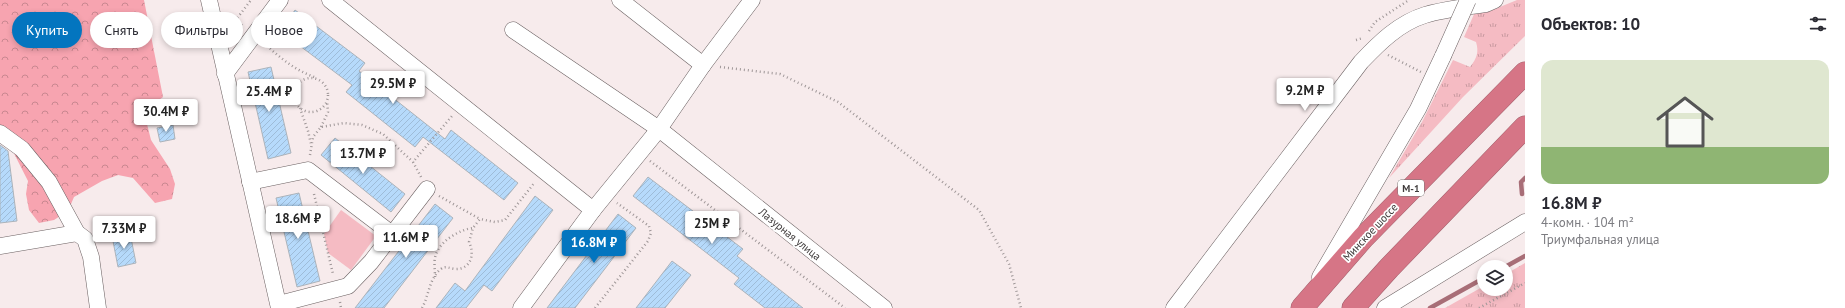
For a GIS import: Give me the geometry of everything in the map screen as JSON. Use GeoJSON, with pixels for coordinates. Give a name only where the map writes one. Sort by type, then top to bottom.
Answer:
{"type":"FeatureCollection","features":[{"type":"Feature","properties":{"kind":"highway","name":"Минское шоссе"},"geometry":{"type":"LineString","coordinates":[[1302,308],[1363,238],[1525,73]]}},
{"type":"Feature","properties":{"kind":"highway"},"geometry":{"type":"LineString","coordinates":[[1353,308],[1389,268],[1525,127]]}},
{"type":"Feature","properties":{"kind":"street"},"geometry":{"type":"LineString","coordinates":[[209,0],[279,306],[348,286],[371,262],[426,189]]}},
{"type":"Feature","properties":{"kind":"street"},"geometry":{"type":"LineString","coordinates":[[271,12],[280,0]]}},
{"type":"Feature","properties":{"kind":"street"},"geometry":{"type":"LineString","coordinates":[[330,0],[592,210]]}},
{"type":"Feature","properties":{"kind":"street"},"geometry":{"type":"LineString","coordinates":[[620,0],[703,65]]}},
{"type":"Feature","properties":{"kind":"street"},"geometry":{"type":"LineString","coordinates":[[521,308],[592,210],[659,129],[703,65],[752,0]]}},
{"type":"Feature","properties":{"kind":"street"},"geometry":{"type":"LineString","coordinates":[[1302,308],[1418,109],[1468,0]]}},
{"type":"Feature","properties":{"kind":"street"},"geometry":{"type":"LineString","coordinates":[[1174,308],[1361,62],[1379,43],[1393,32],[1424,15],[1486,4],[1495,0]]}},
{"type":"Feature","properties":{"kind":"street","name":"Лазурная улица"},"geometry":{"type":"LineString","coordinates":[[513,30],[659,129],[884,308]]}},
{"type":"Feature","properties":{"kind":"street"},"geometry":{"type":"LineString","coordinates":[[225,74],[251,39]]}},
{"type":"Feature","properties":{"kind":"street"},"geometry":{"type":"LineString","coordinates":[[0,133],[22,149],[49,182],[77,233],[85,239],[91,258],[98,308]]}},
{"type":"Feature","properties":{"kind":"street"},"geometry":{"type":"LineString","coordinates":[[250,182],[308,170],[392,234]]}},
{"type":"Feature","properties":{"kind":"street"},"geometry":{"type":"LineString","coordinates":[[1384,308],[1525,222]]}},
{"type":"Feature","properties":{"kind":"street"},"geometry":{"type":"LineString","coordinates":[[0,246],[77,233]]}},
{"type":"Feature","properties":{"kind":"path"},"geometry":{"type":"LineString","coordinates":[[242,12],[251,0]]}},
{"type":"Feature","properties":{"kind":"path"},"geometry":{"type":"LineString","coordinates":[[1356,40],[1365,37],[1375,22],[1409,0]]}},
{"type":"Feature","properties":{"kind":"path"},"geometry":{"type":"LineString","coordinates":[[271,48],[285,61],[303,73],[317,78]]}},
{"type":"Feature","properties":{"kind":"path"},"geometry":{"type":"LineString","coordinates":[[1397,59],[1425,74]]}},
{"type":"Feature","properties":{"kind":"path"},"geometry":{"type":"LineString","coordinates":[[703,65],[780,74],[838,102],[979,210],[1009,264],[1021,308]]}},
{"type":"Feature","properties":{"kind":"path"},"geometry":{"type":"LineString","coordinates":[[311,144],[308,130],[294,96],[295,90],[303,80],[316,79],[322,82],[328,94],[328,112],[321,127]]}},
{"type":"Feature","properties":{"kind":"path"},"geometry":{"type":"LineString","coordinates":[[300,108],[305,112],[318,111],[327,101]]}},
{"type":"Feature","properties":{"kind":"path"},"geometry":{"type":"LineString","coordinates":[[461,105],[414,162],[426,189],[480,218],[495,222],[505,220],[544,171]]}},
{"type":"Feature","properties":{"kind":"path"},"geometry":{"type":"LineString","coordinates":[[647,158],[845,308]]}},
{"type":"Feature","properties":{"kind":"path"},"geometry":{"type":"LineString","coordinates":[[596,308],[648,241],[651,232],[649,226],[606,194]]}},
{"type":"Feature","properties":{"kind":"path"},"geometry":{"type":"LineString","coordinates":[[422,308],[435,277],[441,269],[447,267],[456,269],[465,267],[471,260],[473,255],[469,242],[473,228],[480,218]]}},
{"type":"Feature","properties":{"kind":"path"},"geometry":{"type":"LineString","coordinates":[[435,277],[434,262],[437,251],[448,239],[467,228],[473,228]]}},
{"type":"Feature","properties":{"kind":"path"},"geometry":{"type":"LineString","coordinates":[[1479,308],[1525,282]]}},
{"type":"Feature","properties":{"kind":"green space"},"geometry":{"type":"Polygon","coordinates":[[[0,0],[144,0],[146,12],[90,12],[90,48],[153,48],[153,46],[163,97],[149,107],[147,124],[151,140],[170,169],[175,184],[172,199],[155,203],[133,178],[118,175],[102,181],[74,197],[68,211],[54,220],[39,223],[29,210],[26,194],[28,181],[0,126],[0,0]]]}},
{"type":"Feature","properties":{"kind":"green space"},"geometry":{"type":"Polygon","coordinates":[[[1517,0],[1525,0],[1525,36],[1463,97],[1389,178],[1422,122],[1453,60],[1470,67],[1474,61],[1477,55],[1476,42],[1464,37],[1475,12],[1495,9],[1517,0]]]}},
{"type":"Feature","properties":{"kind":"green space"},"geometry":{"type":"Polygon","coordinates":[[[341,210],[376,236],[351,270],[328,253],[324,234],[341,210]]]}},
{"type":"Feature","properties":{"kind":"green space"},"geometry":{"type":"Polygon","coordinates":[[[1525,263],[1525,308],[1445,308],[1477,290],[1477,296],[1513,296],[1513,270],[1525,263]]]}},
{"type":"Feature","properties":{"kind":"building"},"geometry":{"type":"Polygon","coordinates":[[[317,27],[365,63],[359,71],[445,139],[451,130],[518,183],[504,200],[423,137],[415,147],[346,92],[352,85],[303,48],[317,48],[317,27]]]}},
{"type":"Feature","properties":{"kind":"building"},"geometry":{"type":"Polygon","coordinates":[[[271,67],[291,153],[268,159],[248,72],[271,67]]]}},
{"type":"Feature","properties":{"kind":"building"},"geometry":{"type":"Polygon","coordinates":[[[173,125],[175,139],[160,142],[157,128],[173,125]]]}},
{"type":"Feature","properties":{"kind":"building"},"geometry":{"type":"Polygon","coordinates":[[[335,138],[405,194],[391,212],[321,155],[335,138]]]}},
{"type":"Feature","properties":{"kind":"building"},"geometry":{"type":"Polygon","coordinates":[[[0,145],[8,151],[17,221],[0,223],[0,145]]]}},
{"type":"Feature","properties":{"kind":"building"},"geometry":{"type":"Polygon","coordinates":[[[648,177],[743,249],[737,256],[803,308],[765,308],[734,284],[739,278],[633,196],[648,177]]]}},
{"type":"Feature","properties":{"kind":"building"},"geometry":{"type":"Polygon","coordinates":[[[299,193],[320,281],[297,287],[276,198],[299,193]]]}},
{"type":"Feature","properties":{"kind":"building"},"geometry":{"type":"Polygon","coordinates":[[[535,196],[553,210],[492,291],[484,285],[466,308],[436,308],[455,283],[465,291],[535,196]]]}},
{"type":"Feature","properties":{"kind":"building"},"geometry":{"type":"Polygon","coordinates":[[[435,204],[453,218],[384,308],[355,308],[435,204]]]}},
{"type":"Feature","properties":{"kind":"building"},"geometry":{"type":"Polygon","coordinates":[[[618,214],[636,228],[575,308],[547,308],[618,214]]]}},
{"type":"Feature","properties":{"kind":"building"},"geometry":{"type":"Polygon","coordinates":[[[130,233],[136,263],[118,267],[112,236],[130,233]]]}},
{"type":"Feature","properties":{"kind":"building"},"geometry":{"type":"Polygon","coordinates":[[[672,261],[691,275],[665,308],[636,308],[672,261]]]}},
{"type":"Feature","properties":{"kind":"waterway"},"geometry":{"type":"LineString","coordinates":[[1522,194],[1521,182],[1525,178]]}},
{"type":"Feature","properties":{"kind":"waterway"},"geometry":{"type":"LineString","coordinates":[[1513,263],[1525,256]]}},
{"type":"Feature","properties":{"kind":"waterway"},"geometry":{"type":"LineString","coordinates":[[1430,308],[1477,282]]}}]}
